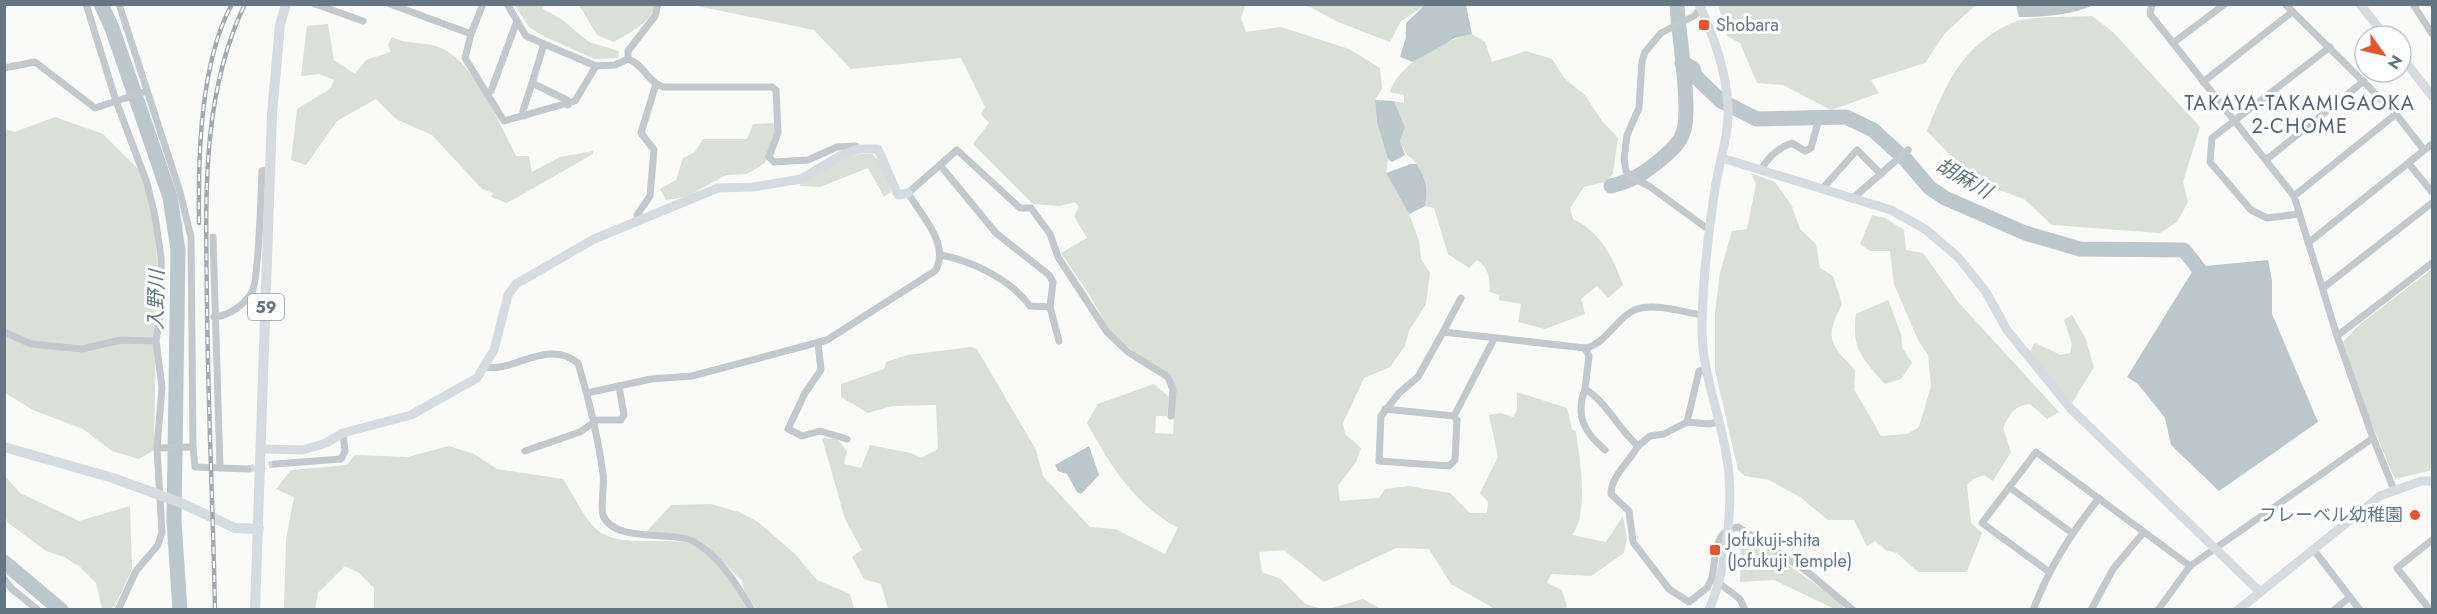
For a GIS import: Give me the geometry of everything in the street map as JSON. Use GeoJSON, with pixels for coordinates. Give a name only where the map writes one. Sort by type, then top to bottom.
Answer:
{"type":"FeatureCollection","features":[{"type":"Feature","properties":{"kind":"main road","name":"59"},"geometry":{"type":"LineString","coordinates":[[255,609],[271,170],[280,26],[286,4]]}},
{"type":"Feature","properties":{"kind":"main road"},"geometry":{"type":"LineString","coordinates":[[4,447],[113,478],[179,502],[235,528],[259,529]]}},
{"type":"Feature","properties":{"kind":"street"},"geometry":{"type":"LineString","coordinates":[[86,4],[147,183],[161,257],[162,305],[156,341],[162,387],[160,538],[158,545],[128,585],[118,609]]}},
{"type":"Feature","properties":{"kind":"street"},"geometry":{"type":"LineString","coordinates":[[118,4],[180,192],[191,237],[190,447],[195,466],[248,470]]}},
{"type":"Feature","properties":{"kind":"street"},"geometry":{"type":"LineString","coordinates":[[315,4],[363,21]]}},
{"type":"Feature","properties":{"kind":"street"},"geometry":{"type":"LineString","coordinates":[[390,4],[471,34]]}},
{"type":"Feature","properties":{"kind":"street"},"geometry":{"type":"LineString","coordinates":[[483,4],[471,34],[465,58],[504,121],[568,105],[575,101],[596,66]]}},
{"type":"Feature","properties":{"kind":"street"},"geometry":{"type":"LineString","coordinates":[[507,4],[526,36],[596,66],[615,65],[628,59],[639,63],[656,84],[663,87],[772,87],[776,90],[778,133],[769,157],[774,162],[808,160],[837,147],[856,146],[858,149]]}},
{"type":"Feature","properties":{"kind":"street"},"geometry":{"type":"LineString","coordinates":[[628,59],[628,51],[650,24],[658,4]]}},
{"type":"Feature","properties":{"kind":"street"},"geometry":{"type":"LineString","coordinates":[[2152,4],[2150,14],[2294,196],[2337,336],[2394,490]]}},
{"type":"Feature","properties":{"kind":"street"},"geometry":{"type":"LineString","coordinates":[[2173,43],[2225,4]]}},
{"type":"Feature","properties":{"kind":"street"},"geometry":{"type":"LineString","coordinates":[[2285,4],[2353,70]]}},
{"type":"Feature","properties":{"kind":"street"},"geometry":{"type":"LineString","coordinates":[[2360,4],[2376,24]]}},
{"type":"Feature","properties":{"kind":"street"},"geometry":{"type":"LineString","coordinates":[[2413,4],[2429,23],[2433,34]]}},
{"type":"Feature","properties":{"kind":"street"},"geometry":{"type":"LineString","coordinates":[[1701,6],[1720,57],[1728,111],[1710,227],[1702,315],[1706,370],[1726,454],[1730,486],[1727,528],[1708,609]]}},
{"type":"Feature","properties":{"kind":"street"},"geometry":{"type":"LineString","coordinates":[[1701,6],[1694,16],[1661,33],[1645,52],[1642,61],[1639,108],[1627,135],[1624,159],[1626,171],[1631,177],[1648,186],[1705,227],[1710,227]]}},
{"type":"Feature","properties":{"kind":"street"},"geometry":{"type":"LineString","coordinates":[[2203,82],[2292,12]]}},
{"type":"Feature","properties":{"kind":"street"},"geometry":{"type":"LineString","coordinates":[[487,94],[517,21]]}},
{"type":"Feature","properties":{"kind":"street"},"geometry":{"type":"LineString","coordinates":[[524,116],[523,111],[544,44]]}},
{"type":"Feature","properties":{"kind":"street"},"geometry":{"type":"LineString","coordinates":[[2299,214],[2267,218],[2251,210],[2210,162],[2212,138],[2330,47]]}},
{"type":"Feature","properties":{"kind":"street"},"geometry":{"type":"LineString","coordinates":[[4,68],[34,62],[95,108],[147,91]]}},
{"type":"Feature","properties":{"kind":"street"},"geometry":{"type":"LineString","coordinates":[[2413,71],[2433,96]]}},
{"type":"Feature","properties":{"kind":"street"},"geometry":{"type":"LineString","coordinates":[[532,83],[567,100],[568,105]]}},
{"type":"Feature","properties":{"kind":"street"},"geometry":{"type":"LineString","coordinates":[[639,221],[637,215],[651,196],[654,150],[641,133],[649,116],[656,84]]}},
{"type":"Feature","properties":{"kind":"street"},"geometry":{"type":"LineString","coordinates":[[2266,160],[2360,84]]}},
{"type":"Feature","properties":{"kind":"street"},"geometry":{"type":"LineString","coordinates":[[2367,84],[2396,114],[2424,150]]}},
{"type":"Feature","properties":{"kind":"street"},"geometry":{"type":"LineString","coordinates":[[2294,196],[2396,114]]}},
{"type":"Feature","properties":{"kind":"street"},"geometry":{"type":"LineString","coordinates":[[1761,170],[1766,160],[1784,146],[1792,143],[1805,151],[1811,148],[1818,122]]}},
{"type":"Feature","properties":{"kind":"street"},"geometry":{"type":"LineString","coordinates":[[2308,243],[2433,144]]}},
{"type":"Feature","properties":{"kind":"street"},"geometry":{"type":"LineString","coordinates":[[262,449],[303,450],[326,443],[343,433],[411,415],[477,378],[486,367],[494,350],[508,295],[516,284],[594,239],[718,188],[753,187],[801,179],[840,156],[858,149],[878,149],[898,195],[908,193],[957,150],[1020,208],[1031,208],[1050,234],[1058,257],[1107,332],[1128,352],[1168,377],[1173,390],[1171,416]]}},
{"type":"Feature","properties":{"kind":"street"},"geometry":{"type":"LineString","coordinates":[[1822,189],[1857,150],[1881,174]]}},
{"type":"Feature","properties":{"kind":"street"},"geometry":{"type":"LineString","coordinates":[[1852,199],[1908,150]]}},
{"type":"Feature","properties":{"kind":"street"},"geometry":{"type":"LineString","coordinates":[[1722,158],[1891,210],[1925,229],[1958,257],[1986,292],[2007,330],[2049,385],[2213,549],[2259,591]]}},
{"type":"Feature","properties":{"kind":"street"},"geometry":{"type":"LineString","coordinates":[[2409,164],[2433,192]]}},
{"type":"Feature","properties":{"kind":"street"},"geometry":{"type":"LineString","coordinates":[[940,165],[996,233],[1049,275],[1053,282],[1050,307],[1059,341]]}},
{"type":"Feature","properties":{"kind":"street"},"geometry":{"type":"LineString","coordinates":[[214,317],[228,314],[237,308],[255,286],[262,171],[271,170]]}},
{"type":"Feature","properties":{"kind":"street"},"geometry":{"type":"LineString","coordinates":[[587,393],[651,379],[692,376],[827,340],[935,271],[941,255],[935,237],[908,193]]}},
{"type":"Feature","properties":{"kind":"street"},"geometry":{"type":"LineString","coordinates":[[2323,288],[2433,203]]}},
{"type":"Feature","properties":{"kind":"street"},"geometry":{"type":"LineString","coordinates":[[213,237],[220,468]]}},
{"type":"Feature","properties":{"kind":"street"},"geometry":{"type":"LineString","coordinates":[[941,255],[957,258],[992,275],[1022,296],[1030,306],[1050,307]]}},
{"type":"Feature","properties":{"kind":"street"},"geometry":{"type":"LineString","coordinates":[[2337,336],[2433,263]]}},
{"type":"Feature","properties":{"kind":"street"},"geometry":{"type":"LineString","coordinates":[[1461,298],[1418,377],[1385,409],[1380,424],[1379,461],[1449,466],[1455,460],[1456,420],[1454,416],[1494,339]]}},
{"type":"Feature","properties":{"kind":"street"},"geometry":{"type":"LineString","coordinates":[[1443,332],[1585,348],[1599,341],[1634,310],[1644,308],[1702,315]]}},
{"type":"Feature","properties":{"kind":"street"},"geometry":{"type":"LineString","coordinates":[[4,333],[31,344],[82,349],[121,340],[156,341]]}},
{"type":"Feature","properties":{"kind":"street"},"geometry":{"type":"LineString","coordinates":[[818,343],[821,369],[816,380],[805,393],[788,429],[801,436],[820,431],[848,439]]}},
{"type":"Feature","properties":{"kind":"street"},"geometry":{"type":"LineString","coordinates":[[1585,348],[1588,356],[1585,389],[1580,404],[1584,427],[1590,437],[1605,450]]}},
{"type":"Feature","properties":{"kind":"street"},"geometry":{"type":"LineString","coordinates":[[486,367],[495,369],[519,360],[554,354],[570,356],[578,363],[594,423],[604,481],[603,515],[607,522],[634,534],[690,539],[703,547],[736,584],[752,609]]}},
{"type":"Feature","properties":{"kind":"street"},"geometry":{"type":"LineString","coordinates":[[1687,422],[1699,371],[1706,370]]}},
{"type":"Feature","properties":{"kind":"street"},"geometry":{"type":"LineString","coordinates":[[525,451],[554,443],[597,420],[621,420],[624,415],[620,386]]}},
{"type":"Feature","properties":{"kind":"street"},"geometry":{"type":"LineString","coordinates":[[1585,389],[1595,395],[1628,437],[1638,446]]}},
{"type":"Feature","properties":{"kind":"street"},"geometry":{"type":"LineString","coordinates":[[1385,409],[1454,416]]}},
{"type":"Feature","properties":{"kind":"street"},"geometry":{"type":"LineString","coordinates":[[1715,581],[1689,602],[1669,589],[1633,542],[1629,511],[1611,494],[1611,483],[1630,462],[1638,446],[1650,436],[1664,434],[1687,422],[1709,424],[1719,422]]}},
{"type":"Feature","properties":{"kind":"street"},"geometry":{"type":"LineString","coordinates":[[275,464],[341,459],[345,451],[343,433]]}},
{"type":"Feature","properties":{"kind":"street"},"geometry":{"type":"LineString","coordinates":[[2158,609],[2190,566],[2373,438]]}},
{"type":"Feature","properties":{"kind":"street"},"geometry":{"type":"LineString","coordinates":[[160,448],[190,447]]}},
{"type":"Feature","properties":{"kind":"street"},"geometry":{"type":"LineString","coordinates":[[2048,571],[1982,523],[2036,452],[2190,566]]}},
{"type":"Feature","properties":{"kind":"street"},"geometry":{"type":"LineString","coordinates":[[2238,609],[2380,496],[2394,490],[2433,481]]}},
{"type":"Feature","properties":{"kind":"street"},"geometry":{"type":"LineString","coordinates":[[2009,487],[2072,532]]}},
{"type":"Feature","properties":{"kind":"street"},"geometry":{"type":"LineString","coordinates":[[2033,609],[2048,571],[2072,532],[2098,498]]}},
{"type":"Feature","properties":{"kind":"street"},"geometry":{"type":"LineString","coordinates":[[1727,528],[1738,527],[1748,532],[1804,569],[1852,609]]}},
{"type":"Feature","properties":{"kind":"street"},"geometry":{"type":"LineString","coordinates":[[2091,609],[2114,570],[2144,532]]}},
{"type":"Feature","properties":{"kind":"street"},"geometry":{"type":"LineString","coordinates":[[2430,609],[2397,568],[2433,540]]}},
{"type":"Feature","properties":{"kind":"street"},"geometry":{"type":"LineString","coordinates":[[2313,549],[2360,609]]}},
{"type":"Feature","properties":{"kind":"street"},"geometry":{"type":"LineString","coordinates":[[4,579],[12,589],[38,609]]}},
{"type":"Feature","properties":{"kind":"street"},"geometry":{"type":"LineString","coordinates":[[1715,581],[1740,599],[1745,609]]}},
{"type":"Feature","properties":{"kind":"street"},"geometry":{"type":"LineString","coordinates":[[2334,609],[2350,597]]}},
{"type":"Feature","properties":{"kind":"shaded area"},"geometry":{"type":"Polygon","coordinates":[[[1426,4],[1466,5],[1472,34],[1455,38],[1413,62],[1400,57],[1406,37],[1406,23],[1426,4]]]}},
{"type":"Feature","properties":{"kind":"shaded area"},"geometry":{"type":"Polygon","coordinates":[[[1718,4],[1976,5],[1945,33],[1925,63],[1871,80],[1879,93],[1831,110],[1783,85],[1757,83],[1740,43],[1727,36],[1718,4]]]}},
{"type":"Feature","properties":{"kind":"shaded area"},"geometry":{"type":"Polygon","coordinates":[[[2016,4],[2094,5],[2058,15],[2019,17],[2016,4]]]}},
{"type":"Feature","properties":{"kind":"shaded area"},"geometry":{"type":"Polygon","coordinates":[[[515,5],[542,5],[543,9],[561,19],[589,42],[619,51],[618,58],[595,59],[543,36],[529,27],[515,5]]]}},
{"type":"Feature","properties":{"kind":"shaded area"},"geometry":{"type":"Polygon","coordinates":[[[579,5],[655,5],[644,22],[614,42],[597,35],[579,5]]]}},
{"type":"Feature","properties":{"kind":"shaded area"},"geometry":{"type":"Polygon","coordinates":[[[692,5],[1245,5],[1241,18],[1246,32],[1281,27],[1349,49],[1380,68],[1382,89],[1375,100],[1377,123],[1388,159],[1386,173],[1409,214],[1419,241],[1421,259],[1430,273],[1426,304],[1409,331],[1405,346],[1390,367],[1364,378],[1343,423],[1345,434],[1361,448],[1356,462],[1338,486],[1340,501],[1379,498],[1385,489],[1409,486],[1450,493],[1470,513],[1487,513],[1488,502],[1480,493],[1498,457],[1489,415],[1501,413],[1513,417],[1517,410],[1517,392],[1567,408],[1572,429],[1576,432],[1582,486],[1580,514],[1572,535],[1606,542],[1623,516],[1627,538],[1624,553],[1591,576],[1551,574],[1547,583],[1562,590],[1567,607],[1563,609],[1495,609],[1451,584],[1429,549],[1396,548],[1324,582],[1284,550],[1259,552],[1262,572],[1281,579],[1305,604],[1323,609],[888,609],[881,584],[864,579],[852,557],[862,550],[845,519],[822,438],[837,439],[847,451],[844,464],[861,468],[870,445],[911,453],[921,458],[938,449],[936,405],[892,406],[868,413],[841,397],[841,384],[884,369],[886,362],[907,355],[971,347],[977,349],[1036,450],[1043,476],[1090,527],[1115,529],[1165,554],[1178,528],[1148,507],[1136,495],[1114,468],[1087,423],[1098,404],[1154,384],[1169,397],[1167,416],[1156,416],[1155,433],[1173,434],[1175,390],[1168,375],[1111,333],[1089,294],[1061,253],[1087,238],[1074,216],[1079,207],[1075,202],[1060,206],[1033,204],[973,144],[989,123],[981,114],[985,107],[961,58],[851,69],[814,30],[692,5]]]}},
{"type":"Feature","properties":{"kind":"shaded area"},"geometry":{"type":"Polygon","coordinates":[[[1306,5],[1426,5],[1401,21],[1390,42],[1338,22],[1306,5]]]}},
{"type":"Feature","properties":{"kind":"shaded area"},"geometry":{"type":"Polygon","coordinates":[[[2092,16],[2113,32],[2200,127],[2183,182],[2188,202],[2177,222],[2160,233],[2052,225],[2024,199],[1975,181],[1927,131],[1941,97],[1958,67],[1969,54],[1996,31],[2021,20],[2092,16]]]}},
{"type":"Feature","properties":{"kind":"shaded area"},"geometry":{"type":"Polygon","coordinates":[[[328,24],[334,60],[355,74],[366,60],[391,52],[388,45],[392,37],[439,47],[457,58],[486,97],[516,156],[529,156],[532,172],[560,157],[593,151],[593,154],[507,203],[491,197],[493,193],[482,189],[432,135],[396,119],[376,99],[337,121],[306,165],[291,160],[297,109],[330,89],[334,80],[319,74],[301,76],[307,26],[328,24]]]}},
{"type":"Feature","properties":{"kind":"shaded area"},"geometry":{"type":"Polygon","coordinates":[[[1472,34],[1485,42],[1492,62],[1526,51],[1552,59],[1564,78],[1585,95],[1602,121],[1618,138],[1613,173],[1608,181],[1584,187],[1570,208],[1573,219],[1591,231],[1605,247],[1623,285],[1608,298],[1597,286],[1581,299],[1585,314],[1545,329],[1518,322],[1521,304],[1499,300],[1499,295],[1490,292],[1488,274],[1481,263],[1477,260],[1469,268],[1448,254],[1434,208],[1425,206],[1426,190],[1422,173],[1406,153],[1400,141],[1405,127],[1394,101],[1404,103],[1404,95],[1390,92],[1394,82],[1412,63],[1436,47],[1472,34]]]}},
{"type":"Feature","properties":{"kind":"shaded area"},"geometry":{"type":"Polygon","coordinates":[[[1375,100],[1394,101],[1405,127],[1400,141],[1405,155],[1392,162],[1388,159],[1377,123],[1375,100]]]}},
{"type":"Feature","properties":{"kind":"shaded area"},"geometry":{"type":"Polygon","coordinates":[[[55,117],[103,134],[149,180],[157,260],[154,450],[139,459],[112,451],[83,429],[33,410],[5,393],[4,129],[15,132],[55,117]]]}},
{"type":"Feature","properties":{"kind":"shaded area"},"geometry":{"type":"Polygon","coordinates":[[[775,123],[776,134],[765,163],[747,174],[726,175],[686,197],[666,200],[660,189],[676,180],[683,158],[695,152],[703,139],[747,139],[753,124],[775,123]]]}},
{"type":"Feature","properties":{"kind":"shaded area"},"geometry":{"type":"Polygon","coordinates":[[[859,154],[872,154],[882,164],[891,192],[884,197],[868,168],[820,187],[800,186],[800,183],[840,160],[859,154]]]}},
{"type":"Feature","properties":{"kind":"shaded area"},"geometry":{"type":"Polygon","coordinates":[[[1417,164],[1420,169],[1426,184],[1426,195],[1425,206],[1409,214],[1386,173],[1417,164]]]}},
{"type":"Feature","properties":{"kind":"shaded area"},"geometry":{"type":"Polygon","coordinates":[[[1751,173],[1775,182],[1792,206],[1800,229],[1816,244],[1820,268],[1833,276],[1842,304],[1833,325],[1832,340],[1840,354],[1855,370],[1854,389],[1881,436],[1907,434],[1919,427],[1931,386],[1928,355],[1918,340],[1894,284],[1890,251],[1870,251],[1860,244],[1872,215],[1885,218],[1904,230],[1906,250],[1923,253],[1959,303],[2059,412],[2047,419],[2030,404],[2016,409],[2003,428],[2011,452],[1993,481],[1984,475],[1973,479],[1967,485],[1971,523],[1982,533],[1967,572],[1918,572],[1897,553],[1886,550],[1875,541],[1867,546],[1854,520],[1828,520],[1800,497],[1769,480],[1745,476],[1738,470],[1715,370],[1715,313],[1720,273],[1732,231],[1747,229],[1756,184],[1751,173]]]}},
{"type":"Feature","properties":{"kind":"shaded area"},"geometry":{"type":"Polygon","coordinates":[[[2268,260],[2272,280],[2272,314],[2318,422],[2219,491],[2171,445],[2165,418],[2138,384],[2127,377],[2195,267],[2268,260]]]}},
{"type":"Feature","properties":{"kind":"shaded area"},"geometry":{"type":"Polygon","coordinates":[[[2432,269],[2432,470],[2395,479],[2364,406],[2343,342],[2359,325],[2432,269]]]}},
{"type":"Feature","properties":{"kind":"shaded area"},"geometry":{"type":"Polygon","coordinates":[[[1888,300],[1901,334],[1902,347],[1912,363],[1901,379],[1885,384],[1860,353],[1855,336],[1855,326],[1856,314],[1888,300]]]}},
{"type":"Feature","properties":{"kind":"shaded area"},"geometry":{"type":"Polygon","coordinates":[[[2072,315],[2085,337],[2094,367],[2072,403],[2048,378],[2030,351],[2035,343],[2061,355],[2070,353],[2072,344],[2064,320],[2072,315]]]}},
{"type":"Feature","properties":{"kind":"shaded area"},"geometry":{"type":"Polygon","coordinates":[[[449,446],[474,454],[497,469],[563,479],[592,525],[607,536],[634,541],[677,541],[700,547],[720,567],[747,609],[374,609],[374,588],[359,573],[345,566],[318,593],[315,609],[284,609],[286,540],[294,497],[276,489],[291,470],[347,465],[355,455],[408,457],[449,446]]]}},
{"type":"Feature","properties":{"kind":"shaded area"},"geometry":{"type":"Polygon","coordinates":[[[1089,446],[1099,475],[1081,494],[1077,492],[1067,474],[1058,471],[1055,465],[1089,446]]]}},
{"type":"Feature","properties":{"kind":"shaded area"},"geometry":{"type":"Polygon","coordinates":[[[5,476],[20,493],[79,521],[130,506],[132,569],[115,606],[102,609],[96,583],[79,566],[64,557],[46,551],[7,522],[5,476]]]}},
{"type":"Feature","properties":{"kind":"shaded area"},"geometry":{"type":"Polygon","coordinates":[[[711,504],[739,512],[758,522],[795,554],[817,580],[850,594],[854,609],[757,609],[745,594],[742,581],[705,544],[691,536],[645,533],[671,505],[711,504]]]}},
{"type":"Feature","properties":{"kind":"shaded area"},"geometry":{"type":"Polygon","coordinates":[[[1748,536],[1840,602],[1844,609],[1835,609],[1774,580],[1740,582],[1741,538],[1748,536]]]}},
{"type":"Feature","properties":{"kind":"shaded area"},"geometry":{"type":"Polygon","coordinates":[[[1363,599],[1381,609],[1328,609],[1363,599]]]}},
{"type":"Feature","properties":{"kind":"waterway","name":"入野川"},"geometry":{"type":"LineString","coordinates":[[101,4],[112,28],[170,197],[178,250],[174,521],[180,610]]}},
{"type":"Feature","properties":{"kind":"waterway"},"geometry":{"type":"LineString","coordinates":[[1611,186],[1631,179],[1653,166],[1673,148],[1683,133],[1686,108],[1677,4]]}},
{"type":"Feature","properties":{"kind":"waterway","name":"胡麻川"},"geometry":{"type":"LineString","coordinates":[[1682,63],[1693,68],[1695,76],[1721,101],[1757,119],[1846,117],[1873,130],[1906,160],[1930,188],[1945,198],[2025,233],[2080,249],[2184,250],[2209,282]]}},
{"type":"Feature","properties":{"kind":"waterway"},"geometry":{"type":"LineString","coordinates":[[4,562],[61,610]]}},
{"type":"Feature","properties":{"kind":"tunnel"},"geometry":{"type":"LineString","coordinates":[[248,469],[275,464]]}},
{"type":"Feature","properties":{"kind":"railway"},"geometry":{"type":"LineString","coordinates":[[199,223],[199,170],[207,82],[221,27],[232,4]]}},
{"type":"Feature","properties":{"kind":"railway"},"geometry":{"type":"LineString","coordinates":[[215,610],[208,342],[207,190],[213,113],[220,76],[230,39],[245,4]]}},
{"type":"Feature","properties":{"kind":"place","name":"Shobara"},"geometry":{"type":"Point","coordinates":[1704,25]}},
{"type":"Feature","properties":{"kind":"place","name":"フレーベル幼稚園"},"geometry":{"type":"Point","coordinates":[2415,515]}},
{"type":"Feature","properties":{"kind":"place","name":"Jofukuji-shita (Jofukuji Temple)"},"geometry":{"type":"Point","coordinates":[1715,550]}},
{"type":"Feature","properties":{"kind":"district","name":"TAKAYA-TAKAMIGAOKA 2-CHOME"},"geometry":{"type":"Point","coordinates":[2300,114]}}]}
